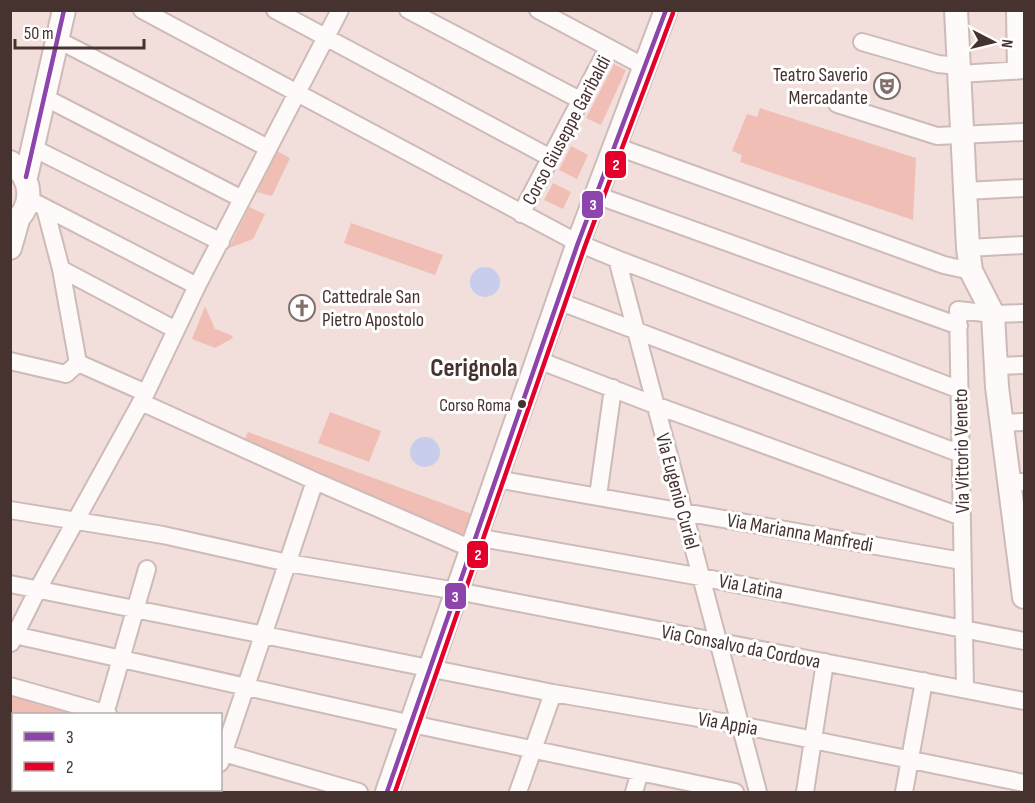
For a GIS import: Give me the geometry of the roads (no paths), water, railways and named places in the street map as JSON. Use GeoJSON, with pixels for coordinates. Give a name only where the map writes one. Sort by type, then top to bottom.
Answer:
{"type":"FeatureCollection","features":[{"type":"Feature","properties":{"kind":"street"},"geometry":{"type":"LineString","coordinates":[[10,361],[66,374],[78,363],[61,269],[37,204],[18,169],[33,148],[64,10]]}},
{"type":"Feature","properties":{"kind":"street"},"geometry":{"type":"LineString","coordinates":[[142,10],[521,214]]}},
{"type":"Feature","properties":{"kind":"street"},"geometry":{"type":"LineString","coordinates":[[275,10],[549,158]]}},
{"type":"Feature","properties":{"kind":"street"},"geometry":{"type":"LineString","coordinates":[[340,10],[197,286],[143,398],[12,638],[121,658],[412,724],[731,792]]}},
{"type":"Feature","properties":{"kind":"street"},"geometry":{"type":"LineString","coordinates":[[408,10],[580,100]]}},
{"type":"Feature","properties":{"kind":"street"},"geometry":{"type":"LineString","coordinates":[[538,10],[608,48]]}},
{"type":"Feature","properties":{"kind":"street","name":"Corso Giuseppe Garibaldi"},"geometry":{"type":"LineString","coordinates":[[645,67],[608,48],[521,214],[578,243],[645,67],[666,10]]}},
{"type":"Feature","properties":{"kind":"street"},"geometry":{"type":"LineString","coordinates":[[956,10],[968,248],[971,271],[993,314],[996,377],[1002,423],[1017,482],[1024,597]]}},
{"type":"Feature","properties":{"kind":"street"},"geometry":{"type":"LineString","coordinates":[[862,42],[959,70],[1020,70],[1015,10]]}},
{"type":"Feature","properties":{"kind":"street"},"geometry":{"type":"LineString","coordinates":[[58,40],[268,148]]}},
{"type":"Feature","properties":{"kind":"street"},"geometry":{"type":"LineString","coordinates":[[44,97],[242,200]]}},
{"type":"Feature","properties":{"kind":"street"},"geometry":{"type":"LineString","coordinates":[[837,104],[937,136],[1024,132]]}},
{"type":"Feature","properties":{"kind":"street"},"geometry":{"type":"LineString","coordinates":[[615,146],[944,265],[971,271]]}},
{"type":"Feature","properties":{"kind":"street"},"geometry":{"type":"LineString","coordinates":[[33,148],[221,242]]}},
{"type":"Feature","properties":{"kind":"street"},"geometry":{"type":"LineString","coordinates":[[965,191],[1024,189]]}},
{"type":"Feature","properties":{"kind":"street"},"geometry":{"type":"LineString","coordinates":[[596,195],[959,326],[958,310],[993,314],[1024,313]]}},
{"type":"Feature","properties":{"kind":"street"},"geometry":{"type":"LineString","coordinates":[[10,248],[14,223],[25,211],[37,204]]}},
{"type":"Feature","properties":{"kind":"street"},"geometry":{"type":"LineString","coordinates":[[37,204],[197,286]]}},
{"type":"Feature","properties":{"kind":"street"},"geometry":{"type":"LineString","coordinates":[[387,792],[578,243],[960,390]]}},
{"type":"Feature","properties":{"kind":"street"},"geometry":{"type":"LineString","coordinates":[[968,248],[1024,245]]}},
{"type":"Feature","properties":{"kind":"street","name":"Via Eugenio Curiel"},"geometry":{"type":"LineString","coordinates":[[616,259],[758,792]]}},
{"type":"Feature","properties":{"kind":"street"},"geometry":{"type":"LineString","coordinates":[[61,269],[176,330]]}},
{"type":"Feature","properties":{"kind":"street"},"geometry":{"type":"LineString","coordinates":[[558,301],[961,454]]}},
{"type":"Feature","properties":{"kind":"street","name":"Via Vittorio Veneto"},"geometry":{"type":"LineString","coordinates":[[959,326],[965,688]]}},
{"type":"Feature","properties":{"kind":"street"},"geometry":{"type":"LineString","coordinates":[[538,360],[962,517]]}},
{"type":"Feature","properties":{"kind":"street","name":"Via Latina"},"geometry":{"type":"LineString","coordinates":[[78,363],[143,398],[315,481],[474,543],[701,577],[964,627],[1024,641]]}},
{"type":"Feature","properties":{"kind":"street"},"geometry":{"type":"LineString","coordinates":[[996,377],[1024,365]]}},
{"type":"Feature","properties":{"kind":"street"},"geometry":{"type":"LineString","coordinates":[[598,496],[613,388]]}},
{"type":"Feature","properties":{"kind":"street"},"geometry":{"type":"LineString","coordinates":[[1002,423],[1024,422]]}},
{"type":"Feature","properties":{"kind":"street","name":"Via Marianna Manfredi"},"geometry":{"type":"LineString","coordinates":[[496,479],[962,561]]}},
{"type":"Feature","properties":{"kind":"street"},"geometry":{"type":"LineString","coordinates":[[315,481],[222,756],[358,792]]}},
{"type":"Feature","properties":{"kind":"street","name":"Via Consalvo da Cordova"},"geometry":{"type":"LineString","coordinates":[[10,510],[163,535],[288,562],[457,591],[1024,701]]}},
{"type":"Feature","properties":{"kind":"street"},"geometry":{"type":"LineString","coordinates":[[106,713],[147,569]]}},
{"type":"Feature","properties":{"kind":"street","name":"Via Appia"},"geometry":{"type":"LineString","coordinates":[[10,584],[553,693],[740,725],[1024,783]]}},
{"type":"Feature","properties":{"kind":"street"},"geometry":{"type":"LineString","coordinates":[[806,792],[825,662]]}},
{"type":"Feature","properties":{"kind":"street"},"geometry":{"type":"LineString","coordinates":[[904,792],[924,681]]}},
{"type":"Feature","properties":{"kind":"street"},"geometry":{"type":"LineString","coordinates":[[10,686],[103,713]]}},
{"type":"Feature","properties":{"kind":"street"},"geometry":{"type":"LineString","coordinates":[[519,792],[553,693]]}},
{"type":"Feature","properties":{"kind":"street"},"geometry":{"type":"LineString","coordinates":[[634,792],[640,772]]}},
{"type":"Feature","properties":{"kind":"water"},"geometry":{"type":"Polygon","coordinates":[[[485,267],[495,272],[500,282],[495,292],[485,297],[475,292],[470,282],[475,272],[485,267]]]}},
{"type":"Feature","properties":{"kind":"water"},"geometry":{"type":"Polygon","coordinates":[[[425,437],[435,442],[440,452],[435,462],[425,467],[415,462],[410,452],[415,442],[425,437]]]}},
{"type":"Feature","properties":{"kind":"place","name":"Teatro Saverio Mercadante"},"geometry":{"type":"Point","coordinates":[887,86]}},
{"type":"Feature","properties":{"kind":"place","name":"Cattedrale San Pietro Apostolo"},"geometry":{"type":"Point","coordinates":[302,308]}},
{"type":"Feature","properties":{"kind":"place","name":"Corso Roma"},"geometry":{"type":"Point","coordinates":[522,404]}},
{"type":"Feature","properties":{"kind":"district","name":"Cerignola"},"geometry":{"type":"Point","coordinates":[474,367]}}]}
